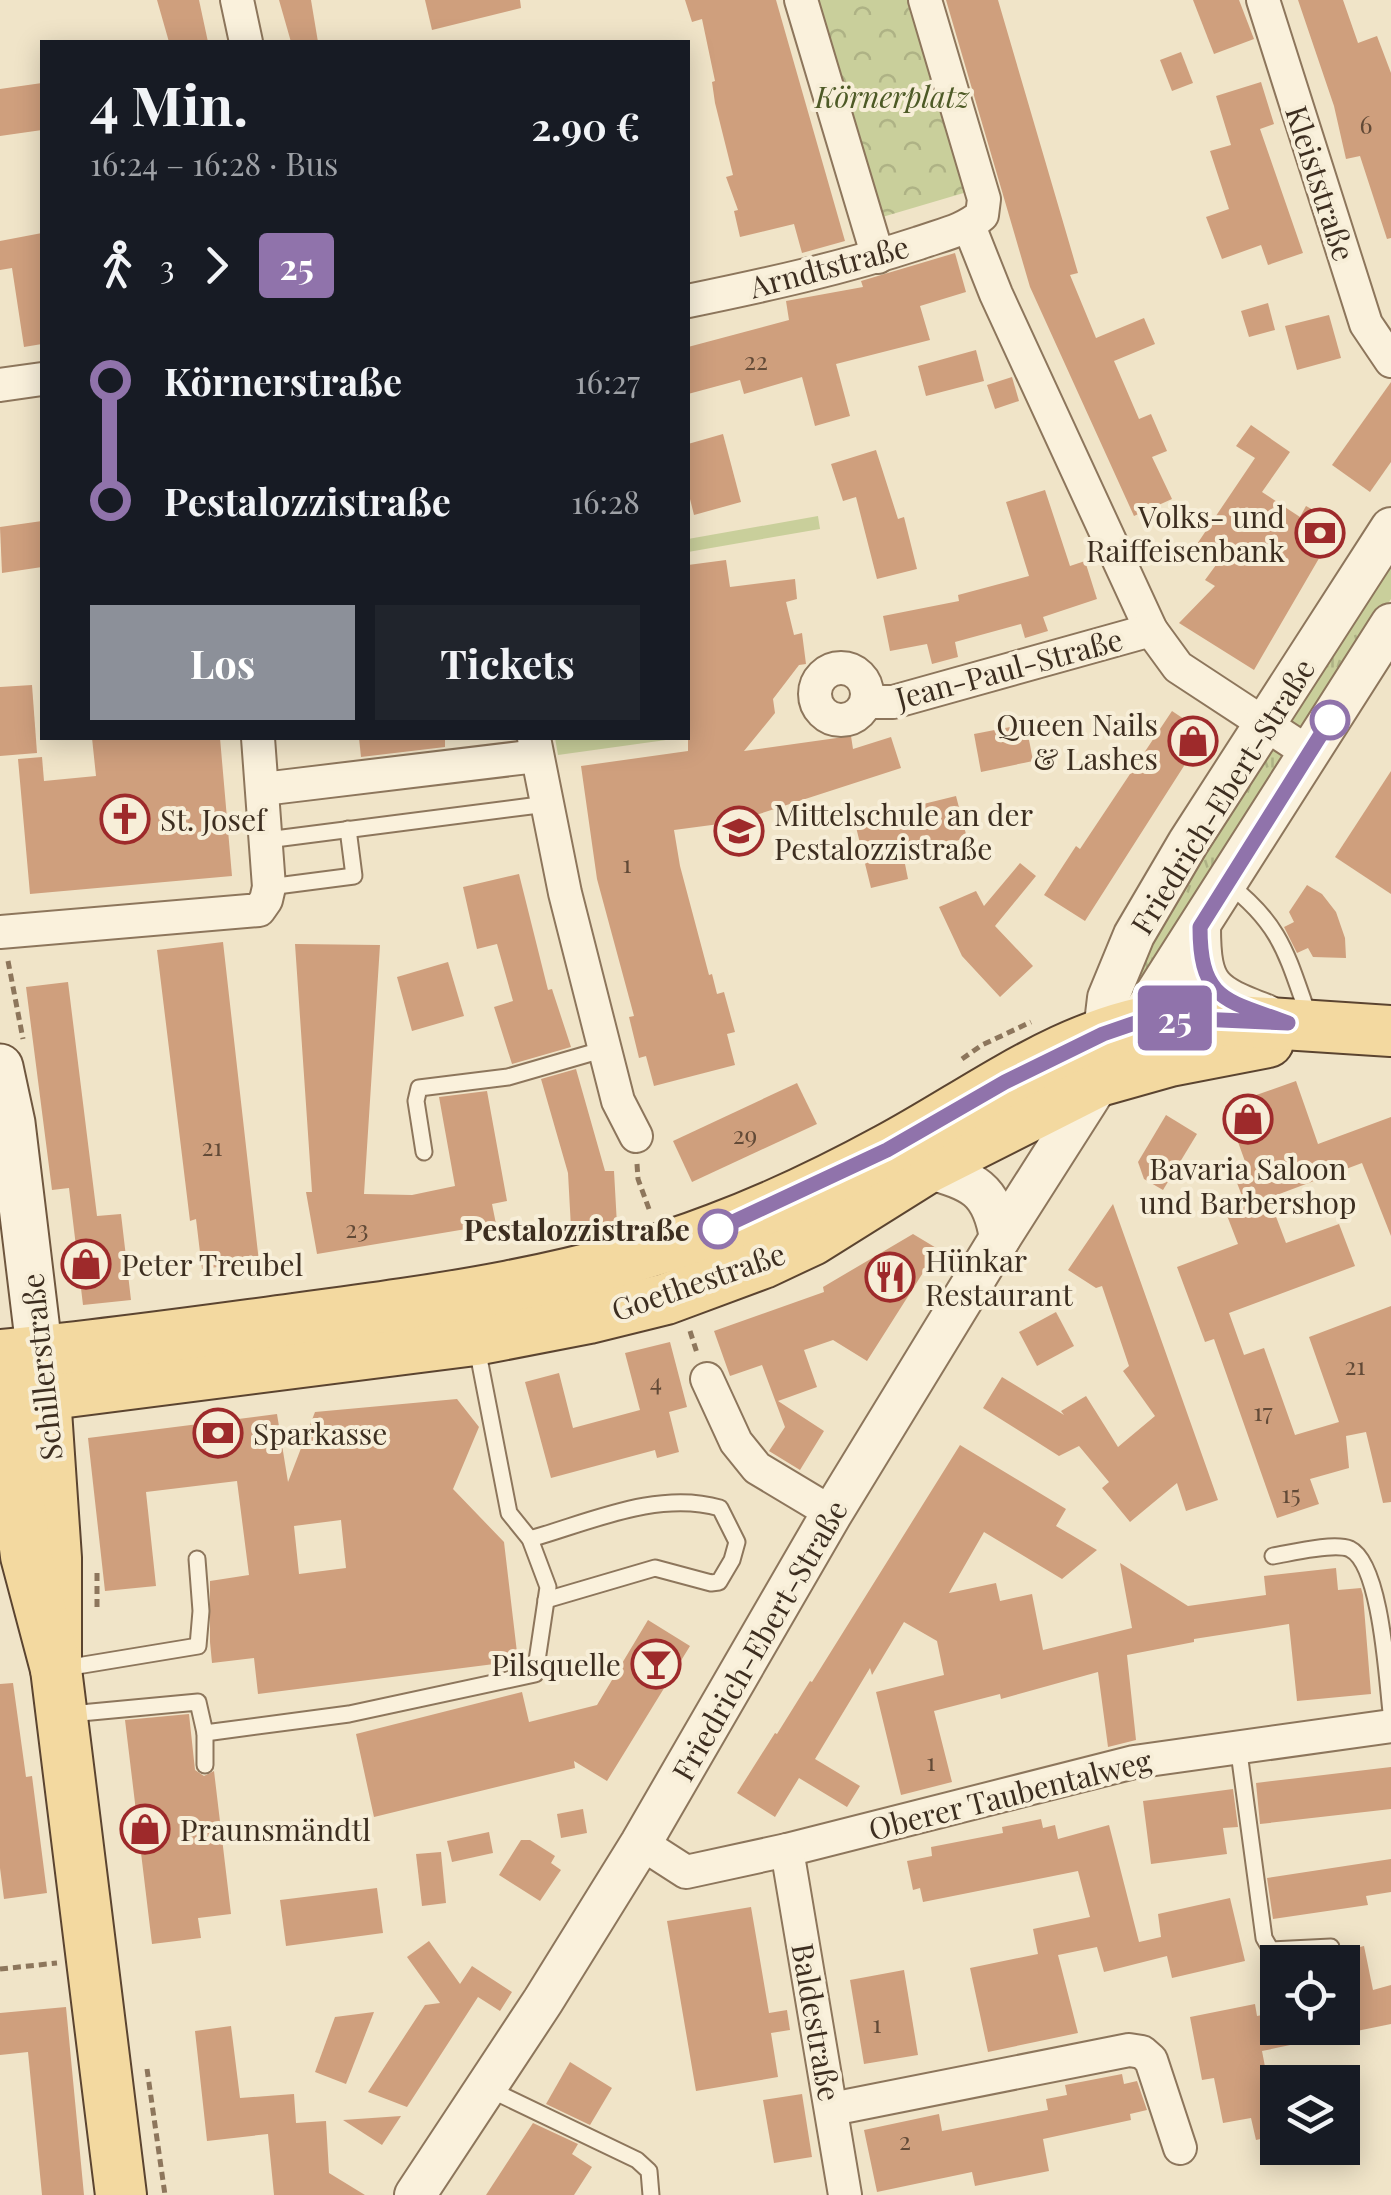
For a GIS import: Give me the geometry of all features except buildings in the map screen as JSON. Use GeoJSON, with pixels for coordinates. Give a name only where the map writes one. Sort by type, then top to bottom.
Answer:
{"type":"FeatureCollection","features":[{"type":"Feature","properties":{"kind":"main road","name":"Goethestraße"},"geometry":{"type":"LineString","coordinates":[[13,1372],[438,1300],[588,1270],[655,1251],[811,1187],[887,1150],[1005,1082],[1114,1045],[1176,1018],[1336,1027]]}},
{"type":"Feature","properties":{"kind":"main road","name":"Goethestraße"},"geometry":{"type":"LineString","coordinates":[[13,1372],[475,1340],[666,1299],[812,1240],[1114,1045],[1232,1048],[1336,1027]]}},
{"type":"Feature","properties":{"kind":"main road","name":"Schillerstraße"},"geometry":{"type":"LineString","coordinates":[[0,1067],[12,1124],[13,1372],[26,1556],[71,1683],[90,1960],[121,2195]]}},
{"type":"Feature","properties":{"kind":"street"},"geometry":{"type":"LineString","coordinates":[[237,0],[246,40]]}},
{"type":"Feature","properties":{"kind":"street"},"geometry":{"type":"LineString","coordinates":[[801,0],[878,256]]}},
{"type":"Feature","properties":{"kind":"street"},"geometry":{"type":"LineString","coordinates":[[926,0],[984,199],[982,215],[969,226],[996,294],[1151,630],[1178,667],[1310,754]]}},
{"type":"Feature","properties":{"kind":"street","name":"Kleiststraße"},"geometry":{"type":"LineString","coordinates":[[1263,0],[1366,324],[1391,361]]}},
{"type":"Feature","properties":{"kind":"street","name":"Arndtstraße"},"geometry":{"type":"LineString","coordinates":[[690,301],[786,281],[969,226]]}},
{"type":"Feature","properties":{"kind":"street"},"geometry":{"type":"LineString","coordinates":[[0,385],[40,380]]}},
{"type":"Feature","properties":{"kind":"street","name":"Friedrich-Ebert-Straße"},"geometry":{"type":"LineString","coordinates":[[1114,1045],[1108,998],[1134,935],[1188,843],[1391,528]]}},
{"type":"Feature","properties":{"kind":"street","name":"Friedrich-Ebert-Straße"},"geometry":{"type":"LineString","coordinates":[[415,2195],[641,1843],[832,1514],[1114,1045],[1200,927],[1391,624]]}},
{"type":"Feature","properties":{"kind":"street","name":"Jean-Paul-Straße"},"geometry":{"type":"LineString","coordinates":[[867,702],[893,702],[1151,630]]}},
{"type":"Feature","properties":{"kind":"street"},"geometry":{"type":"LineString","coordinates":[[0,932],[259,910],[269,886],[258,740]]}},
{"type":"Feature","properties":{"kind":"street"},"geometry":{"type":"LineString","coordinates":[[264,789],[536,747],[565,893],[618,1101],[636,1136]]}},
{"type":"Feature","properties":{"kind":"street"},"geometry":{"type":"LineString","coordinates":[[1200,927],[1200,956],[1218,995],[1336,1027]]}},
{"type":"Feature","properties":{"kind":"street"},"geometry":{"type":"LineString","coordinates":[[927,1168],[955,1176],[981,1191],[996,1209],[1000,1238]]}},
{"type":"Feature","properties":{"kind":"street"},"geometry":{"type":"LineString","coordinates":[[703,1370],[736,1442],[757,1468],[832,1514]]}},
{"type":"Feature","properties":{"kind":"street","name":"Oberer Taubentalweg"},"geometry":{"type":"LineString","coordinates":[[641,1843],[686,1872],[788,1850],[1100,1770],[1238,1746],[1391,1726]]}},
{"type":"Feature","properties":{"kind":"street","name":"Baldestraße"},"geometry":{"type":"LineString","coordinates":[[788,1850],[845,2195]]}},
{"type":"Feature","properties":{"kind":"street"},"geometry":{"type":"LineString","coordinates":[[832,2109],[1128,2050],[1142,2052],[1151,2060],[1180,2148]]}},
{"type":"Feature","properties":{"kind":"lane"},"geometry":{"type":"LineString","coordinates":[[267,840],[547,804]]}},
{"type":"Feature","properties":{"kind":"lane"},"geometry":{"type":"LineString","coordinates":[[269,886],[354,876],[348,829]]}},
{"type":"Feature","properties":{"kind":"lane"},"geometry":{"type":"LineString","coordinates":[[1227,884],[1255,905],[1272,925],[1336,1027]]}},
{"type":"Feature","properties":{"kind":"lane"},"geometry":{"type":"LineString","coordinates":[[424,1152],[416,1101],[419,1088],[508,1077],[605,1049]]}},
{"type":"Feature","properties":{"kind":"lane"},"geometry":{"type":"LineString","coordinates":[[206,1734],[349,1714],[535,1674],[548,1587],[530,1539],[509,1514],[475,1340]]}},
{"type":"Feature","properties":{"kind":"lane"},"geometry":{"type":"LineString","coordinates":[[530,1539],[631,1510],[686,1502],[720,1508],[737,1542],[719,1582],[655,1568],[546,1600]]}},
{"type":"Feature","properties":{"kind":"lane"},"geometry":{"type":"LineString","coordinates":[[1273,1556],[1340,1546],[1354,1550],[1365,1564],[1380,1628],[1391,1712]]}},
{"type":"Feature","properties":{"kind":"lane"},"geometry":{"type":"LineString","coordinates":[[71,1683],[198,1646],[201,1611],[196,1559]]}},
{"type":"Feature","properties":{"kind":"lane"},"geometry":{"type":"LineString","coordinates":[[71,1683],[198,1702],[206,1734],[205,1766]]}},
{"type":"Feature","properties":{"kind":"lane"},"geometry":{"type":"LineString","coordinates":[[1238,1746],[1268,1945]]}},
{"type":"Feature","properties":{"kind":"lane"},"geometry":{"type":"LineString","coordinates":[[486,2088],[637,2160],[649,2172],[651,2195]]}},
{"type":"Feature","properties":{"kind":"path"},"geometry":{"type":"LineString","coordinates":[[950,1067],[1018,1026]]}},
{"type":"Feature","properties":{"kind":"path"},"geometry":{"type":"LineString","coordinates":[[638,1179],[649,1209]]}},
{"type":"Feature","properties":{"kind":"path"},"geometry":{"type":"LineString","coordinates":[[690,1331],[703,1370]]}},
{"type":"Feature","properties":{"kind":"path"},"geometry":{"type":"LineString","coordinates":[[71,1683],[96,1571]]}},
{"type":"Feature","properties":{"kind":"path"},"geometry":{"type":"LineString","coordinates":[[0,1970],[90,1960]]}},
{"type":"Feature","properties":{"kind":"path"},"geometry":{"type":"LineString","coordinates":[[144,2053],[165,2195]]}},
{"type":"Feature","properties":{"kind":"green space","name":"Körnerplatz"},"geometry":{"type":"Polygon","coordinates":[[[816,0],[912,0],[967,192],[879,218],[816,0]]]}},
{"type":"Feature","properties":{"kind":"green space"},"geometry":{"type":"Polygon","coordinates":[[[818,516],[820,529],[690,552],[690,539],[818,516]]]}},
{"type":"Feature","properties":{"kind":"green space"},"geometry":{"type":"Polygon","coordinates":[[[1391,557],[1391,599],[1146,983],[1133,984],[1139,965],[1206,846],[1391,557]]]}},
{"type":"Feature","properties":{"kind":"green space"},"geometry":{"type":"Polygon","coordinates":[[[555,740],[666,740],[558,755],[555,740]]]}},
{"type":"Feature","properties":{"kind":"bus line","name":"25"},"geometry":{"type":"LineString","coordinates":[[718,1229],[887,1150],[1005,1082],[1103,1034],[1141,1021],[1176,1018],[1288,1023],[1218,995],[1200,956],[1200,927],[1330,720]]}},
{"type":"Feature","properties":{"kind":"place","name":"Volks- und Raiffeisenbank"},"geometry":{"type":"Point","coordinates":[1320,533]}},
{"type":"Feature","properties":{"kind":"place","name":"Queen Nails & Lashes"},"geometry":{"type":"Point","coordinates":[1193,741]}},
{"type":"Feature","properties":{"kind":"place","name":"St. Josef"},"geometry":{"type":"Point","coordinates":[125,819]}},
{"type":"Feature","properties":{"kind":"place","name":"Mittelschule an der Pestalozzistraße"},"geometry":{"type":"Point","coordinates":[739,831]}},
{"type":"Feature","properties":{"kind":"place","name":"Bavaria Saloon und Barbershop"},"geometry":{"type":"Point","coordinates":[1248,1119]}},
{"type":"Feature","properties":{"kind":"place","name":"Pestalozzistraße"},"geometry":{"type":"Point","coordinates":[718,1229]}},
{"type":"Feature","properties":{"kind":"place","name":"Peter Treubel"},"geometry":{"type":"Point","coordinates":[86,1264]}},
{"type":"Feature","properties":{"kind":"place","name":"Hünkar Restaurant"},"geometry":{"type":"Point","coordinates":[890,1277]}},
{"type":"Feature","properties":{"kind":"place","name":"Sparkasse"},"geometry":{"type":"Point","coordinates":[218,1433]}},
{"type":"Feature","properties":{"kind":"place","name":"Pilsquelle"},"geometry":{"type":"Point","coordinates":[656,1664]}},
{"type":"Feature","properties":{"kind":"place","name":"Praunsmändtl"},"geometry":{"type":"Point","coordinates":[145,1829]}}]}
